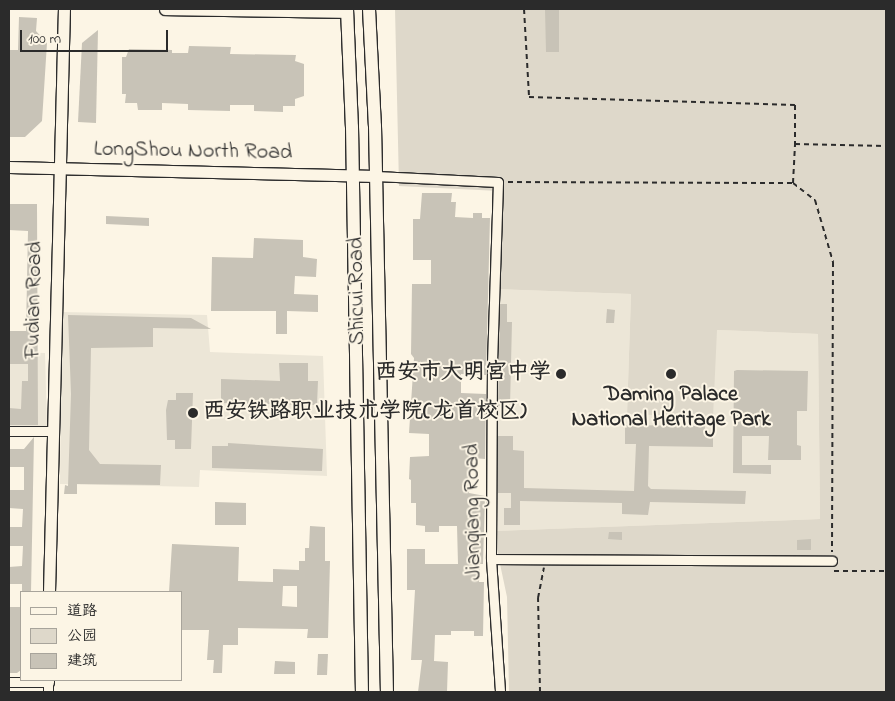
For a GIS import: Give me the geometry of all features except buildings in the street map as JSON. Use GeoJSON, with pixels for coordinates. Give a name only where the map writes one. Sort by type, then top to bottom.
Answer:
{"type":"FeatureCollection","features":[{"type":"Feature","properties":{"kind":"main road","name":"Shicui Road"},"geometry":{"type":"LineString","coordinates":[[369,9],[376,176],[387,692]]}},
{"type":"Feature","properties":{"kind":"main road","name":"Shicui Road"},"geometry":{"type":"LineString","coordinates":[[347,10],[362,692]]}},
{"type":"Feature","properties":{"kind":"street","name":"Fudian Road"},"geometry":{"type":"LineString","coordinates":[[49,591],[58,169],[64,9]]}},
{"type":"Feature","properties":{"kind":"street"},"geometry":{"type":"LineString","coordinates":[[166,9],[347,10]]}},
{"type":"Feature","properties":{"kind":"street","name":"LongShou North Road"},"geometry":{"type":"LineString","coordinates":[[9,167],[376,176]]}},
{"type":"Feature","properties":{"kind":"street"},"geometry":{"type":"LineString","coordinates":[[376,176],[498,182]]}},
{"type":"Feature","properties":{"kind":"street","name":"Jianqiang Road"},"geometry":{"type":"LineString","coordinates":[[498,182],[492,362],[491,559],[500,692]]}},
{"type":"Feature","properties":{"kind":"street"},"geometry":{"type":"LineString","coordinates":[[9,431],[52,431]]}},
{"type":"Feature","properties":{"kind":"street"},"geometry":{"type":"LineString","coordinates":[[491,559],[832,561]]}},
{"type":"Feature","properties":{"kind":"street"},"geometry":{"type":"LineString","coordinates":[[9,682],[48,685]]}},
{"type":"Feature","properties":{"kind":"path"},"geometry":{"type":"LineString","coordinates":[[524,9],[529,97],[795,105],[793,183]]}},
{"type":"Feature","properties":{"kind":"path"},"geometry":{"type":"LineString","coordinates":[[795,144],[886,146]]}},
{"type":"Feature","properties":{"kind":"path"},"geometry":{"type":"LineString","coordinates":[[498,182],[793,183],[815,200],[833,262],[831,571],[886,571]]}},
{"type":"Feature","properties":{"kind":"path"},"geometry":{"type":"LineString","coordinates":[[540,692],[538,598],[544,568]]}},
{"type":"Feature","properties":{"kind":"shaded area","name":"西安市大明宫中学"},"geometry":{"type":"Polygon","coordinates":[[[495,289],[631,294],[627,413],[717,330],[818,334],[820,519],[493,531],[495,289]]]}},
{"type":"Feature","properties":{"kind":"shaded area","name":"西安铁路职业技术学院(龙首校区)"},"geometry":{"type":"Polygon","coordinates":[[[62,312],[207,315],[210,352],[323,356],[327,476],[200,470],[199,487],[60,484],[62,312]]]}},
{"type":"Feature","properties":{"kind":"shaded area"},"geometry":{"type":"Polygon","coordinates":[[[9,352],[45,353],[47,430],[9,430],[9,352]]]}},
{"type":"Feature","properties":{"kind":"green space","name":"Daming Palace National Heritage Park"},"geometry":{"type":"Polygon","coordinates":[[[395,9],[886,9],[886,692],[509,692],[507,597],[493,531],[820,519],[818,334],[717,330],[713,417],[627,414],[631,294],[495,289],[499,191],[399,186],[395,9]]]}},
{"type":"Feature","properties":{"kind":"place","name":"西安市大明宫中学"},"geometry":{"type":"Point","coordinates":[561,374]}},
{"type":"Feature","properties":{"kind":"place","name":"Daming Palace National Heritage Park"},"geometry":{"type":"Point","coordinates":[671,374]}},
{"type":"Feature","properties":{"kind":"place","name":"西安铁路职业技术学院(龙首校区)"},"geometry":{"type":"Point","coordinates":[193,413]}}]}
